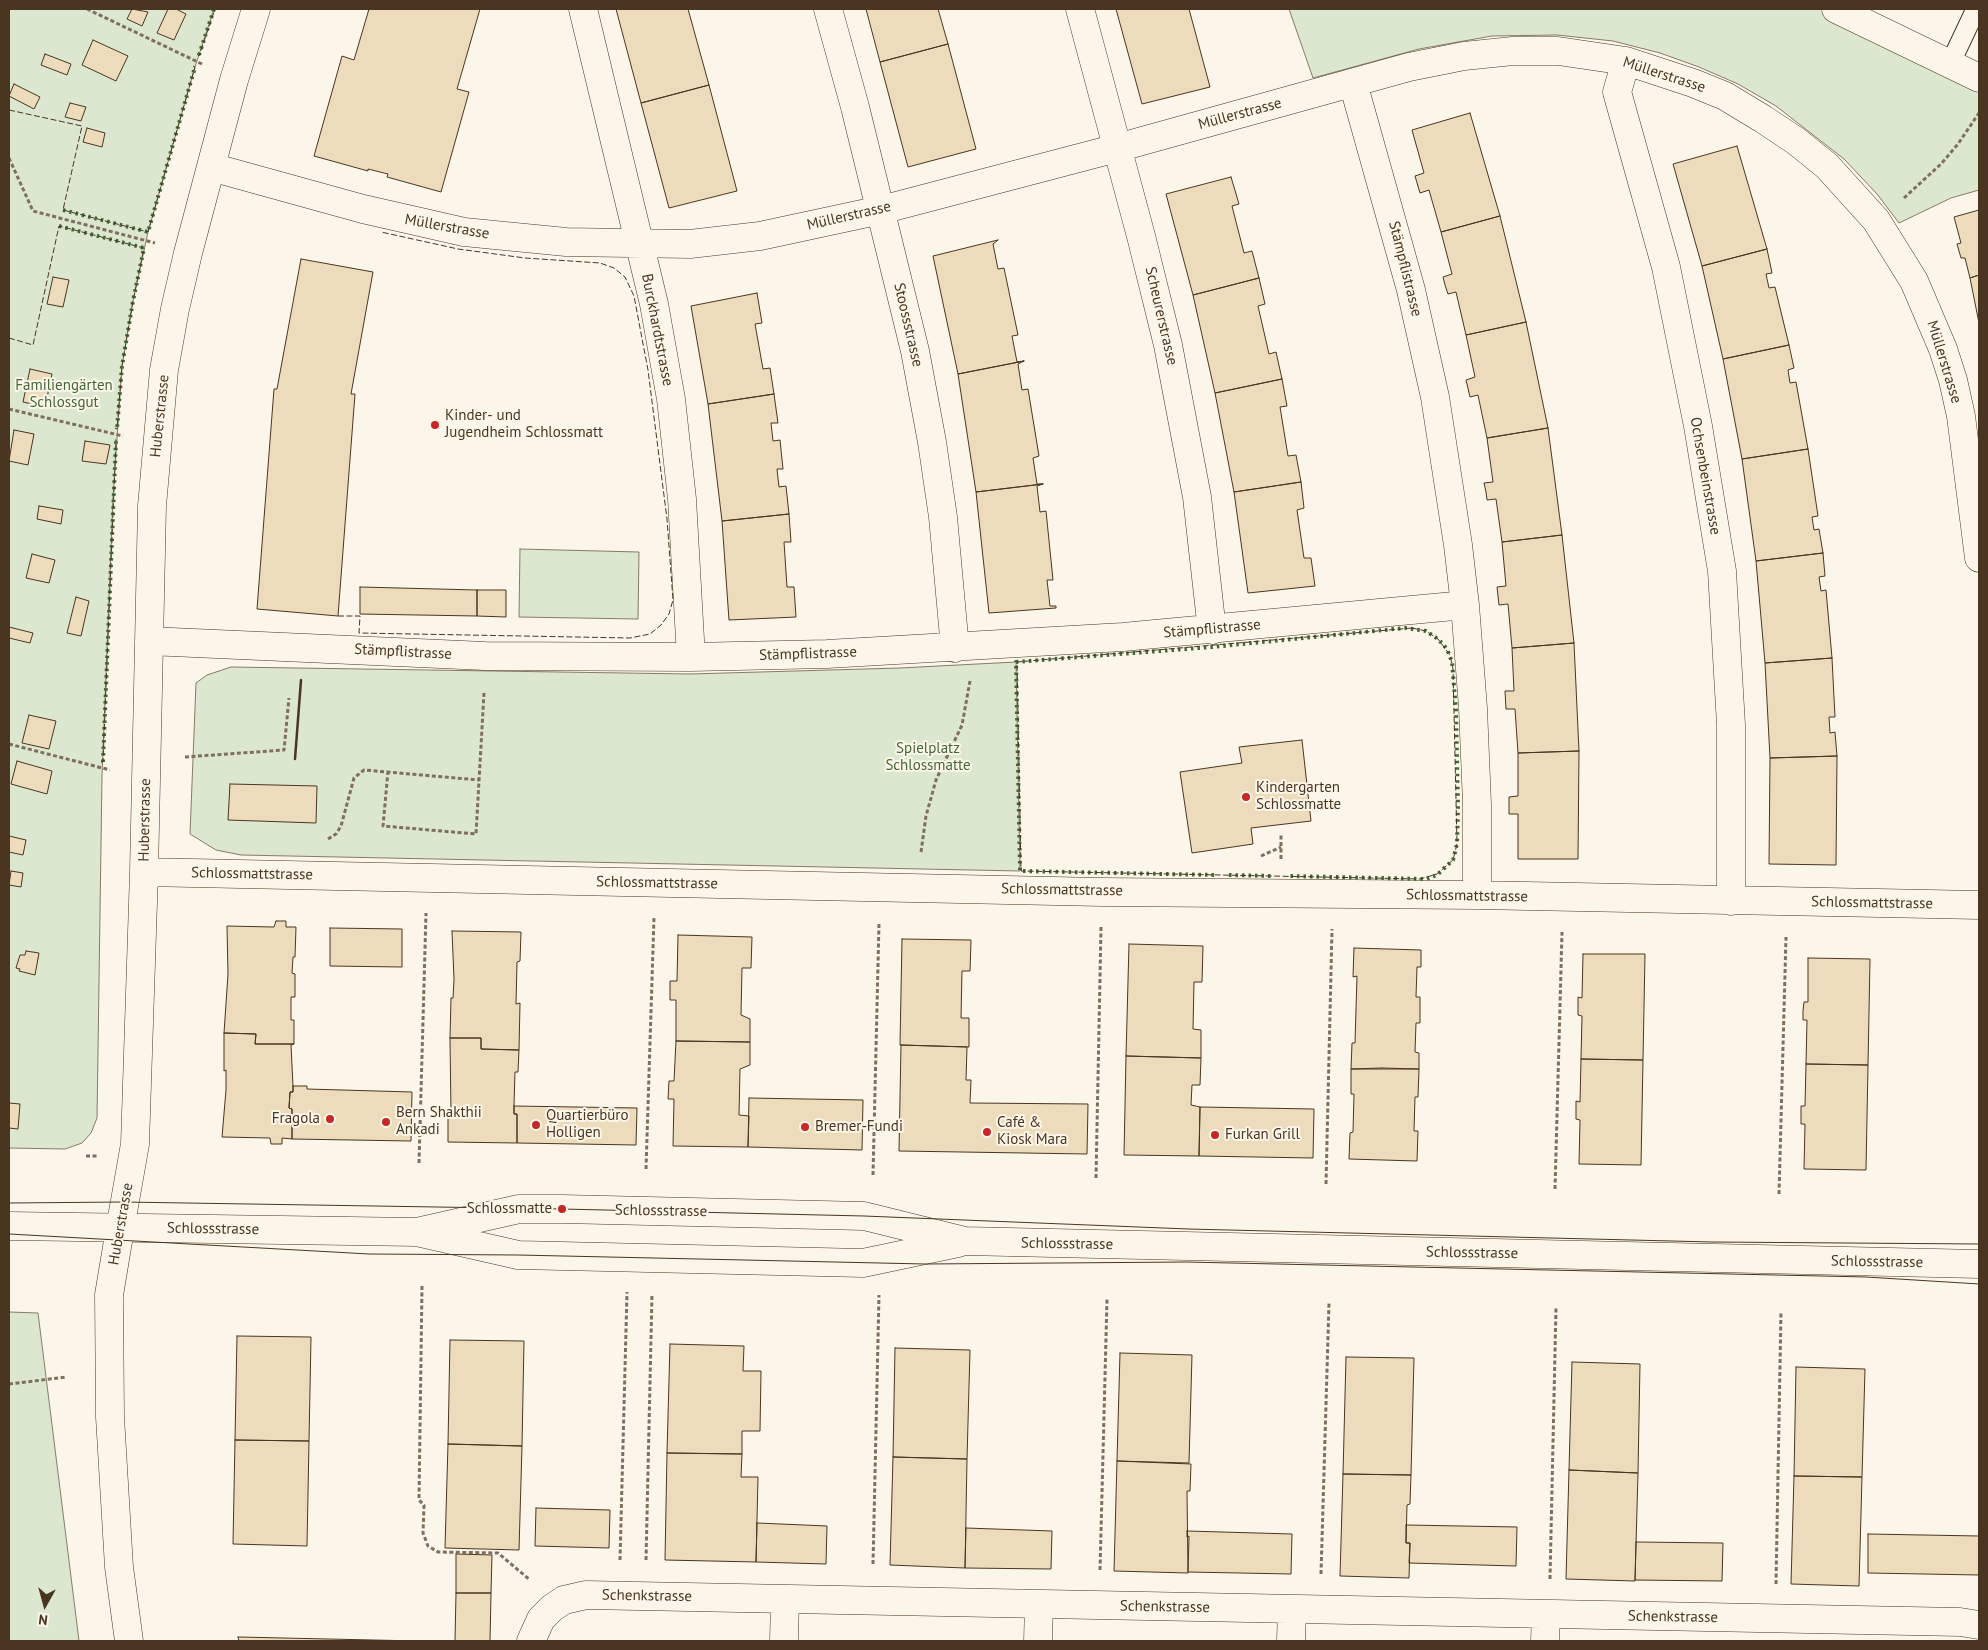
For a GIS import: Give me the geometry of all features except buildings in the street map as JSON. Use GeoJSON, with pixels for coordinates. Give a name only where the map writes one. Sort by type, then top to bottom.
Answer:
{"type":"FeatureCollection","features":[{"type":"Feature","properties":{"kind":"street","name":"Huberstrasse"},"geometry":{"type":"LineString","coordinates":[[129,1641],[119,1567],[110,1417],[109,1295],[135,1144],[144,872],[152,506],[164,370],[175,309],[234,80],[256,9]]}},
{"type":"Feature","properties":{"kind":"street","name":"Burckhardtstrasse"},"geometry":{"type":"LineString","coordinates":[[583,9],[654,304],[671,399],[682,499],[691,657]]}},
{"type":"Feature","properties":{"kind":"street","name":"Stoossstrasse"},"geometry":{"type":"LineString","coordinates":[[828,9],[881,210],[915,351],[932,442],[951,587],[962,648]]}},
{"type":"Feature","properties":{"kind":"street","name":"Scheurerstrasse"},"geometry":{"type":"LineString","coordinates":[[1080,9],[1151,272],[1180,398],[1197,496],[1212,630]]}},
{"type":"Feature","properties":{"kind":"street"},"geometry":{"type":"LineString","coordinates":[[1836,9],[1979,78]]}},
{"type":"Feature","properties":{"kind":"street","name":"Müllerstrasse"},"geometry":{"type":"LineString","coordinates":[[211,166],[388,216],[464,232],[566,242],[690,244],[760,236],[881,210],[1118,148],[1409,67],[1455,58],[1513,51],[1558,51],[1626,60],[1709,89],[1763,119],[1796,141],[1826,166],[1876,220],[1914,280],[1940,342],[1953,380],[1964,435],[1979,558]]}},
{"type":"Feature","properties":{"kind":"street","name":"Ochsenbeinstrasse"},"geometry":{"type":"LineString","coordinates":[[1626,60],[1617,92],[1666,267],[1698,426],[1722,571],[1731,725],[1730,901]]}},
{"type":"Feature","properties":{"kind":"street","name":"Stämpflistrasse"},"geometry":{"type":"LineString","coordinates":[[1353,83],[1411,290],[1435,397],[1465,605],[1475,756],[1477,895]]}},
{"type":"Feature","properties":{"kind":"street","name":"Stämpflistrasse"},"geometry":{"type":"LineString","coordinates":[[149,641],[486,656],[691,657],[962,648],[1212,630],[1465,605]]}},
{"type":"Feature","properties":{"kind":"street","name":"Schlossmattstrasse"},"geometry":{"type":"LineString","coordinates":[[144,872],[1102,892],[1477,895],[1979,905]]}},
{"type":"Feature","properties":{"kind":"street","name":"Schlossstrasse"},"geometry":{"type":"LineString","coordinates":[[417,1232],[519,1209],[562,1209],[864,1216],[965,1241],[1979,1264]]}},
{"type":"Feature","properties":{"kind":"street","name":"Schlossstrasse"},"geometry":{"type":"LineString","coordinates":[[9,1226],[417,1232],[518,1255],[863,1263],[965,1241]]}},
{"type":"Feature","properties":{"kind":"street","name":"Schenkstrasse"},"geometry":{"type":"LineString","coordinates":[[531,1641],[541,1619],[558,1603],[572,1596],[1546,1614],[1800,1630],[1960,1622],[1979,1625]]}},
{"type":"Feature","properties":{"kind":"street"},"geometry":{"type":"LineString","coordinates":[[784,1641],[785,1599]]}},
{"type":"Feature","properties":{"kind":"street"},"geometry":{"type":"LineString","coordinates":[[1038,1641],[1039,1604]]}},
{"type":"Feature","properties":{"kind":"street"},"geometry":{"type":"LineString","coordinates":[[1291,1641],[1292,1609]]}},
{"type":"Feature","properties":{"kind":"street"},"geometry":{"type":"LineString","coordinates":[[1545,1641],[1546,1614]]}},
{"type":"Feature","properties":{"kind":"lane"},"geometry":{"type":"LineString","coordinates":[[1950,64],[1975,9]]}},
{"type":"Feature","properties":{"kind":"path"},"geometry":{"type":"LineString","coordinates":[[87,9],[205,66]]}},
{"type":"Feature","properties":{"kind":"path"},"geometry":{"type":"LineString","coordinates":[[1876,220],[1919,186],[1941,164],[1958,144],[1979,113]]}},
{"type":"Feature","properties":{"kind":"path"},"geometry":{"type":"LineString","coordinates":[[9,158],[33,211],[156,243]]}},
{"type":"Feature","properties":{"kind":"path"},"geometry":{"type":"LineString","coordinates":[[9,410],[126,437]]}},
{"type":"Feature","properties":{"kind":"path"},"geometry":{"type":"LineString","coordinates":[[921,888],[921,852],[926,816],[936,780],[962,724],[971,677],[962,648]]}},
{"type":"Feature","properties":{"kind":"path"},"geometry":{"type":"LineString","coordinates":[[388,771],[383,826],[476,834],[486,656]]}},
{"type":"Feature","properties":{"kind":"path"},"geometry":{"type":"LineString","coordinates":[[185,757],[284,750],[289,698]]}},
{"type":"Feature","properties":{"kind":"path"},"geometry":{"type":"LineString","coordinates":[[9,744],[113,771]]}},
{"type":"Feature","properties":{"kind":"path"},"geometry":{"type":"LineString","coordinates":[[305,875],[305,849],[336,834],[354,778],[364,770],[479,780]]}},
{"type":"Feature","properties":{"kind":"path"},"geometry":{"type":"LineString","coordinates":[[419,1163],[427,878]]}},
{"type":"Feature","properties":{"kind":"path"},"geometry":{"type":"LineString","coordinates":[[646,1169],[655,883]]}},
{"type":"Feature","properties":{"kind":"path"},"geometry":{"type":"LineString","coordinates":[[873,1175],[880,887]]}},
{"type":"Feature","properties":{"kind":"path"},"geometry":{"type":"LineString","coordinates":[[1096,1178],[1102,892]]}},
{"type":"Feature","properties":{"kind":"path"},"geometry":{"type":"LineString","coordinates":[[1779,1194],[1787,902]]}},
{"type":"Feature","properties":{"kind":"path"},"geometry":{"type":"LineString","coordinates":[[1555,1189],[1562,931]]}},
{"type":"Feature","properties":{"kind":"path"},"geometry":{"type":"LineString","coordinates":[[1326,1184],[1331,943]]}},
{"type":"Feature","properties":{"kind":"path"},"geometry":{"type":"LineString","coordinates":[[422,1286],[419,1500],[424,1505],[424,1533],[428,1546],[438,1552],[498,1553],[558,1603]]}},
{"type":"Feature","properties":{"kind":"path"},"geometry":{"type":"LineString","coordinates":[[619,1596],[627,1290]]}},
{"type":"Feature","properties":{"kind":"path"},"geometry":{"type":"LineString","coordinates":[[646,1556],[652,1290]]}},
{"type":"Feature","properties":{"kind":"path"},"geometry":{"type":"LineString","coordinates":[[872,1562],[879,1295]]}},
{"type":"Feature","properties":{"kind":"path"},"geometry":{"type":"LineString","coordinates":[[1100,1578],[1107,1299]]}},
{"type":"Feature","properties":{"kind":"path"},"geometry":{"type":"LineString","coordinates":[[1321,1564],[1329,1303]]}},
{"type":"Feature","properties":{"kind":"path"},"geometry":{"type":"LineString","coordinates":[[1550,1583],[1556,1307]]}},
{"type":"Feature","properties":{"kind":"path"},"geometry":{"type":"LineString","coordinates":[[1776,1587],[1782,1311]]}},
{"type":"Feature","properties":{"kind":"path"},"geometry":{"type":"LineString","coordinates":[[9,1384],[67,1377]]}},
{"type":"Feature","properties":{"kind":"green space","name":"Familiengärten Schlossgut"},"geometry":{"type":"Polygon","coordinates":[[[9,9],[214,9],[195,67],[148,232],[133,301],[122,366],[113,497],[102,776],[97,1118],[91,1133],[82,1143],[65,1149],[9,1148],[9,9]]]}},
{"type":"Feature","properties":{"kind":"green space"},"geometry":{"type":"Polygon","coordinates":[[[1289,9],[1830,9],[1979,81],[1979,190],[1951,198],[1899,223],[1877,194],[1844,159],[1776,106],[1738,84],[1699,67],[1660,53],[1613,41],[1557,35],[1492,36],[1419,49],[1313,78],[1289,9]]]}},
{"type":"Feature","properties":{"kind":"green space"},"geometry":{"type":"Polygon","coordinates":[[[520,549],[639,552],[638,619],[519,617],[520,549]]]}},
{"type":"Feature","properties":{"kind":"green space","name":"Spielplatz Schlossmatte"},"geometry":{"type":"Polygon","coordinates":[[[1016,662],[1020,871],[241,855],[216,850],[190,834],[196,683],[207,675],[231,667],[690,674],[900,668],[1016,662]]]}},
{"type":"Feature","properties":{"kind":"green space"},"geometry":{"type":"Polygon","coordinates":[[[9,1312],[38,1313],[79,1641],[9,1641],[9,1312]]]}},
{"type":"Feature","properties":{"kind":"tram line"},"geometry":{"type":"LineString","coordinates":[[9,1203],[124,1202],[562,1209],[864,1216],[1188,1229],[1712,1242],[1979,1244]]}},
{"type":"Feature","properties":{"kind":"tram line"},"geometry":{"type":"LineString","coordinates":[[9,1234],[369,1254],[518,1255],[925,1264],[1186,1262],[1866,1277],[1979,1284]]}},
{"type":"Feature","properties":{"kind":"hedge"},"geometry":{"type":"LineString","coordinates":[[199,55],[214,9]]}},
{"type":"Feature","properties":{"kind":"hedge"},"geometry":{"type":"LineString","coordinates":[[63,210],[148,232],[195,67]]}},
{"type":"Feature","properties":{"kind":"hedge"},"geometry":{"type":"LineString","coordinates":[[59,226],[144,248],[122,366],[117,429]]}},
{"type":"Feature","properties":{"kind":"hedge"},"geometry":{"type":"LineString","coordinates":[[103,762],[116,440]]}},
{"type":"Feature","properties":{"kind":"hedge"},"geometry":{"type":"LineString","coordinates":[[1214,875],[1020,871],[1016,662],[1212,647],[1405,628],[1426,631],[1438,639],[1447,649],[1452,662],[1456,710],[1458,806],[1457,844],[1453,860],[1437,875],[1426,879],[1288,876]]}},
{"type":"Feature","properties":{"kind":"hedge"},"geometry":{"type":"LineString","coordinates":[[1229,875],[1272,876]]}},
{"type":"Feature","properties":{"kind":"fence"},"geometry":{"type":"LineString","coordinates":[[197,54],[199,56],[215,9]]}},
{"type":"Feature","properties":{"kind":"fence"},"geometry":{"type":"LineString","coordinates":[[9,110],[82,126],[63,210],[148,232],[195,67],[193,66]]}},
{"type":"Feature","properties":{"kind":"fence"},"geometry":{"type":"LineString","coordinates":[[9,338],[33,345],[59,226],[144,248],[122,366],[117,429],[115,428]]}},
{"type":"Feature","properties":{"kind":"fence"},"geometry":{"type":"LineString","coordinates":[[338,616],[360,616],[359,633],[630,638],[650,634],[661,625],[669,614],[673,600],[667,519],[648,370],[634,296],[625,277],[614,268],[600,263],[525,258],[458,249],[381,232]]}},
{"type":"Feature","properties":{"kind":"fence"},"geometry":{"type":"LineString","coordinates":[[101,762],[103,762],[115,440]]}},
{"type":"Feature","properties":{"kind":"fence"},"geometry":{"type":"LineString","coordinates":[[1412,628],[1426,631],[1438,639],[1450,655],[1453,669],[1457,844],[1453,860],[1437,874],[1420,879],[1021,871],[1017,662],[1412,628]]}},
{"type":"Feature","properties":{"kind":"wall"},"geometry":{"type":"LineString","coordinates":[[295,759],[301,680]]}},
{"type":"Feature","properties":{"kind":"place","name":"Kinder- und Jugendheim Schlossmatt"},"geometry":{"type":"Point","coordinates":[435,425]}},
{"type":"Feature","properties":{"kind":"place","name":"Kindergarten Schlossmatte"},"geometry":{"type":"Point","coordinates":[1246,797]}},
{"type":"Feature","properties":{"kind":"place","name":"Fragola"},"geometry":{"type":"Point","coordinates":[330,1119]}},
{"type":"Feature","properties":{"kind":"place","name":"Bern Shakthii Ankadi"},"geometry":{"type":"Point","coordinates":[386,1122]}},
{"type":"Feature","properties":{"kind":"place","name":"Quartierbüro Holligen"},"geometry":{"type":"Point","coordinates":[536,1125]}},
{"type":"Feature","properties":{"kind":"place","name":"Bremer-Fundi"},"geometry":{"type":"Point","coordinates":[805,1127]}},
{"type":"Feature","properties":{"kind":"place","name":"Café & Kiosk Mara"},"geometry":{"type":"Point","coordinates":[987,1132]}},
{"type":"Feature","properties":{"kind":"place","name":"Furkan Grill"},"geometry":{"type":"Point","coordinates":[1215,1135]}},
{"type":"Feature","properties":{"kind":"place","name":"Schlossmatte"},"geometry":{"type":"Point","coordinates":[562,1209]}}]}
